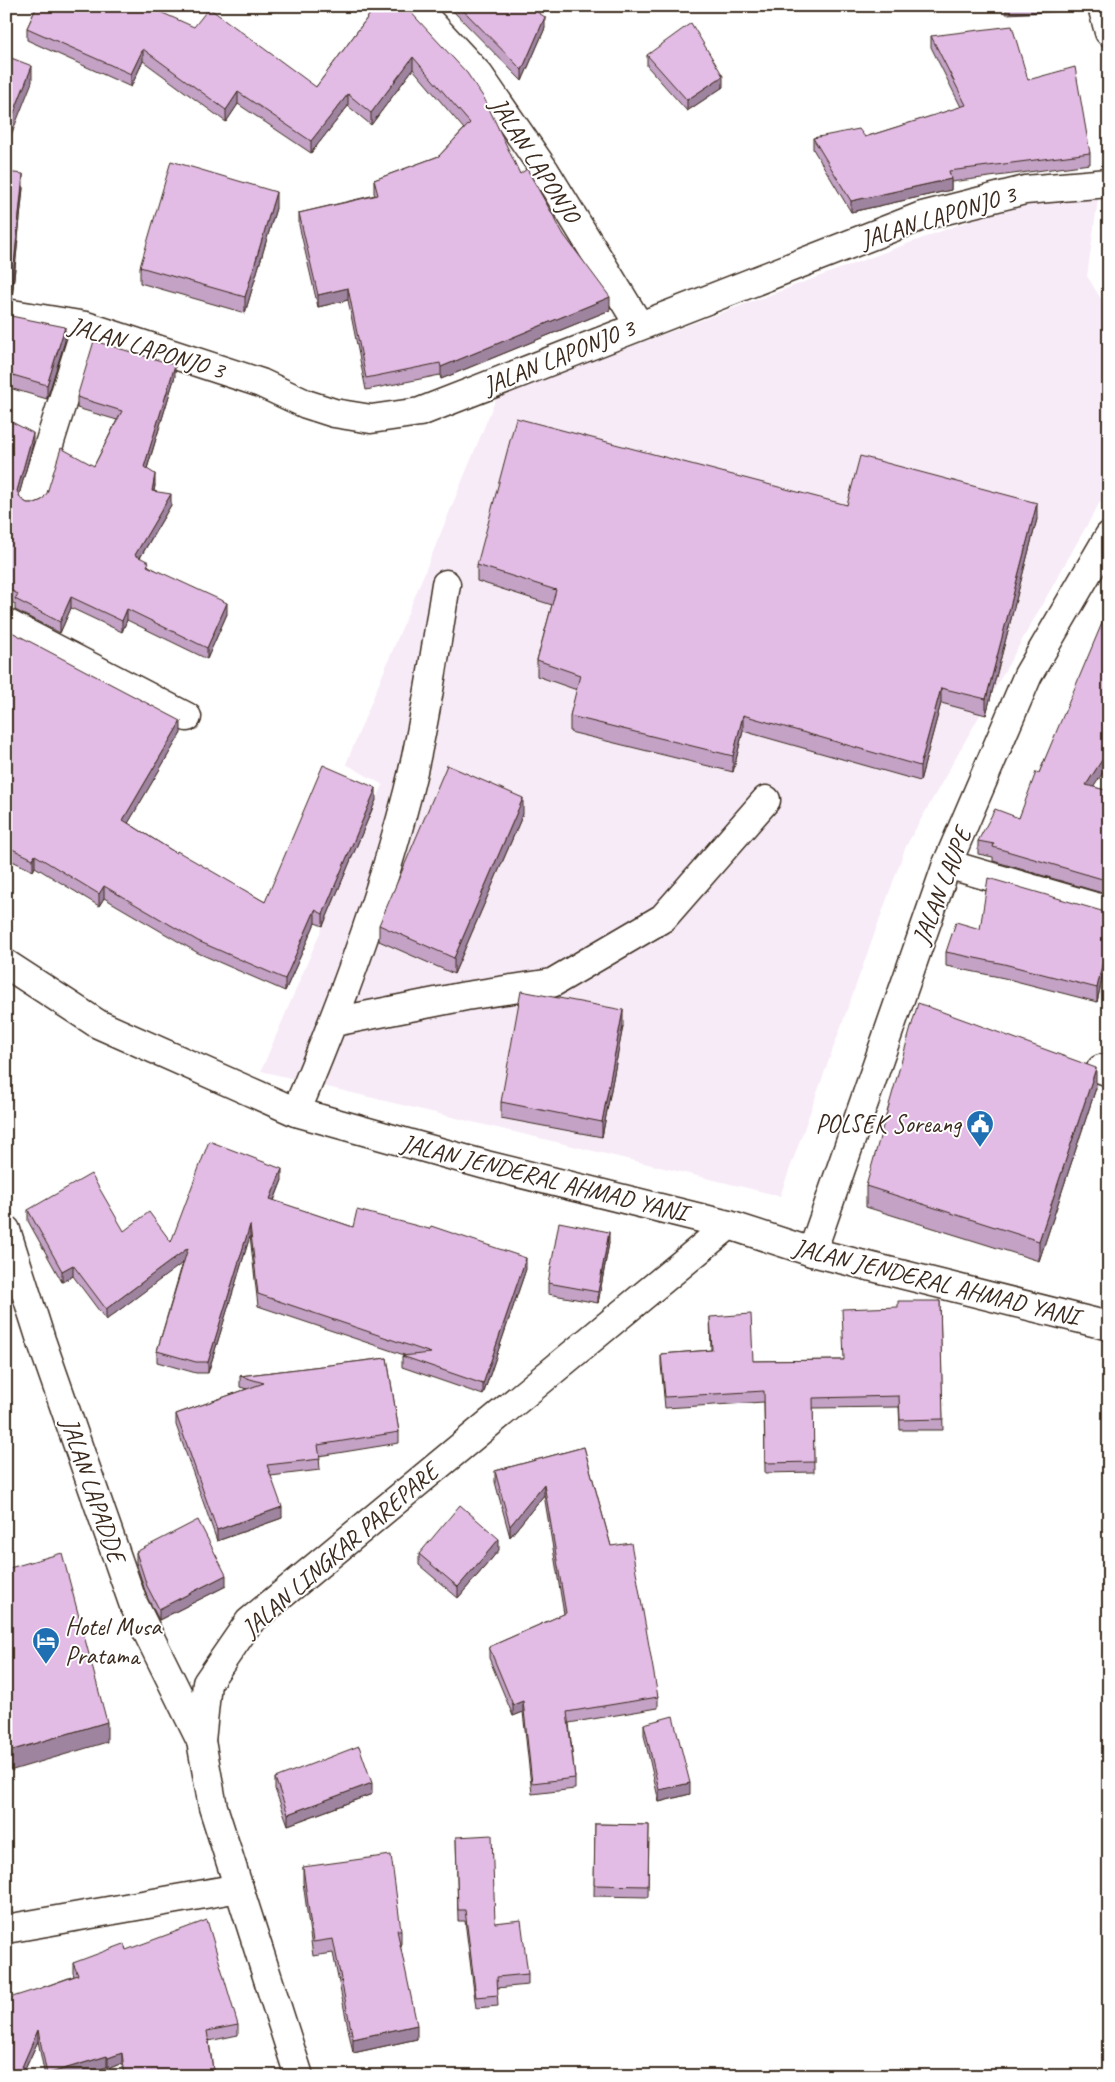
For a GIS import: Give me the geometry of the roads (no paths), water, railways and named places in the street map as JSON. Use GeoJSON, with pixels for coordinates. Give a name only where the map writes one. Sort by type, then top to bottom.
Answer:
{"type":"FeatureCollection","features":[{"type":"Feature","properties":{"kind":"main road","name":"JALAN LAPONJO"},"geometry":{"type":"LineString","coordinates":[[415,6],[479,75],[545,171],[639,325]]}},
{"type":"Feature","properties":{"kind":"main road"},"geometry":{"type":"LineString","coordinates":[[1102,6],[1109,32]]}},
{"type":"Feature","properties":{"kind":"main road","name":"JALAN LAPONJO 3"},"geometry":{"type":"LineString","coordinates":[[6,313],[86,326],[261,383],[306,404],[334,413],[371,419],[420,412],[922,216],[1025,190],[1109,182]]}},
{"type":"Feature","properties":{"kind":"main road"},"geometry":{"type":"LineString","coordinates":[[32,499],[86,326]]}},
{"type":"Feature","properties":{"kind":"main road","name":"JALAN LAUPE"},"geometry":{"type":"LineString","coordinates":[[812,1252],[947,864],[1028,675],[1109,536]]}},
{"type":"Feature","properties":{"kind":"main road"},"geometry":{"type":"LineString","coordinates":[[296,1112],[334,1022],[372,916],[408,791],[429,690],[446,584]]}},
{"type":"Feature","properties":{"kind":"main road"},"geometry":{"type":"LineString","coordinates":[[6,622],[187,716]]}},
{"type":"Feature","properties":{"kind":"main road"},"geometry":{"type":"LineString","coordinates":[[334,1022],[466,996],[552,983],[663,918],[766,800]]}},
{"type":"Feature","properties":{"kind":"main road"},"geometry":{"type":"LineString","coordinates":[[947,864],[1109,911]]}},
{"type":"Feature","properties":{"kind":"main road","name":"JALAN JENDERAL AHMAD YANI"},"geometry":{"type":"LineString","coordinates":[[6,964],[98,1024],[296,1112],[486,1165],[729,1225],[812,1252],[1109,1326]]}},
{"type":"Feature","properties":{"kind":"main road","name":"JALAN LINGKAR PAREPARE"},"geometry":{"type":"LineString","coordinates":[[299,2076],[212,1807],[201,1741],[207,1683],[249,1622],[729,1225]]}},
{"type":"Feature","properties":{"kind":"main road","name":"JALAN LAPADDE"},"geometry":{"type":"LineString","coordinates":[[6,1230],[41,1340],[133,1602],[201,1741]]}},
{"type":"Feature","properties":{"kind":"main road"},"geometry":{"type":"LineString","coordinates":[[6,1929],[239,1888]]}},
{"type":"Feature","properties":{"kind":"place","name":"POLSEK Soreang"},"geometry":{"type":"Point","coordinates":[980,1148]}},
{"type":"Feature","properties":{"kind":"place","name":"Hotel Musa Pratama"},"geometry":{"type":"Point","coordinates":[46,1665]}}]}
